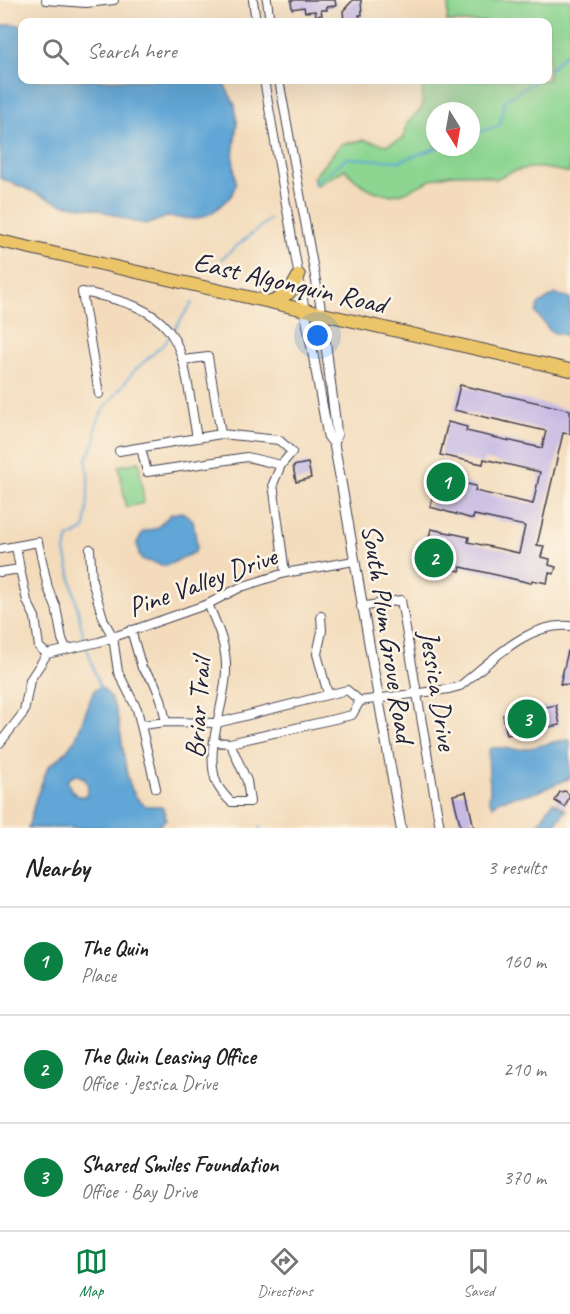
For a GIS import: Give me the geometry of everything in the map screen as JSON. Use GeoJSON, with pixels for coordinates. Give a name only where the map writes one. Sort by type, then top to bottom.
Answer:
{"type":"FeatureCollection","features":[{"type":"Feature","properties":{"kind":"main road","name":"East Algonquin Road"},"geometry":{"type":"LineString","coordinates":[[0,241],[570,369]]}},
{"type":"Feature","properties":{"kind":"main road"},"geometry":{"type":"LineString","coordinates":[[272,302],[289,293],[299,275]]}},
{"type":"Feature","properties":{"kind":"street"},"geometry":{"type":"LineString","coordinates":[[46,0],[86,3],[114,0]]}},
{"type":"Feature","properties":{"kind":"street"},"geometry":{"type":"LineString","coordinates":[[253,0],[255,18]]}},
{"type":"Feature","properties":{"kind":"street"},"geometry":{"type":"LineString","coordinates":[[267,0],[269,18]]}},
{"type":"Feature","properties":{"kind":"street"},"geometry":{"type":"LineString","coordinates":[[265,84],[305,310]]}},
{"type":"Feature","properties":{"kind":"street"},"geometry":{"type":"LineString","coordinates":[[280,84],[322,314]]}},
{"type":"Feature","properties":{"kind":"street"},"geometry":{"type":"LineString","coordinates":[[99,394],[82,292],[122,299],[165,323],[179,345],[197,438]]}},
{"type":"Feature","properties":{"kind":"street","name":"South Plum Grove Road"},"geometry":{"type":"LineString","coordinates":[[305,310],[328,436],[334,444],[401,828]]}},
{"type":"Feature","properties":{"kind":"street","name":"South Plum Grove Road"},"geometry":{"type":"LineString","coordinates":[[322,314],[337,435],[334,444]]}},
{"type":"Feature","properties":{"kind":"street"},"geometry":{"type":"LineString","coordinates":[[183,360],[208,357],[221,434]]}},
{"type":"Feature","properties":{"kind":"street"},"geometry":{"type":"LineString","coordinates":[[119,451],[221,434],[279,440],[292,452],[281,465],[273,484],[285,573]]}},
{"type":"Feature","properties":{"kind":"street"},"geometry":{"type":"LineString","coordinates":[[141,448],[147,472],[207,461],[247,457],[281,465]]}},
{"type":"Feature","properties":{"kind":"street"},"geometry":{"type":"LineString","coordinates":[[0,549],[38,542],[48,588],[56,607],[62,639],[69,648]]}},
{"type":"Feature","properties":{"kind":"street"},"geometry":{"type":"LineString","coordinates":[[1,738],[24,712],[30,680],[47,654],[39,647],[35,617],[27,601],[16,546]]}},
{"type":"Feature","properties":{"kind":"street"},"geometry":{"type":"LineString","coordinates":[[90,549],[92,581],[104,621],[113,637],[118,672],[137,709],[142,725],[144,747],[156,788]]}},
{"type":"Feature","properties":{"kind":"street","name":"Pine Valley Drive"},"geometry":{"type":"LineString","coordinates":[[47,654],[99,642],[208,604],[241,587],[285,573],[354,561]]}},
{"type":"Feature","properties":{"kind":"street"},"geometry":{"type":"LineString","coordinates":[[0,572],[20,569]]}},
{"type":"Feature","properties":{"kind":"street","name":"Jessica Drive"},"geometry":{"type":"LineString","coordinates":[[361,607],[400,600],[440,828]]}},
{"type":"Feature","properties":{"kind":"street","name":"Briar Trail"},"geometry":{"type":"LineString","coordinates":[[208,604],[224,643],[226,670],[214,742],[214,773],[217,784],[231,802],[250,802],[248,782],[230,742]]}},
{"type":"Feature","properties":{"kind":"street"},"geometry":{"type":"LineString","coordinates":[[321,616],[322,631],[317,654],[328,694]]}},
{"type":"Feature","properties":{"kind":"street"},"geometry":{"type":"LineString","coordinates":[[142,725],[166,722],[217,723],[347,690],[360,701],[417,696],[460,686],[519,639],[540,630],[570,626]]}},
{"type":"Feature","properties":{"kind":"street"},"geometry":{"type":"LineString","coordinates":[[131,630],[142,668],[154,682],[161,699],[166,722]]}},
{"type":"Feature","properties":{"kind":"street"},"geometry":{"type":"LineString","coordinates":[[214,742],[230,742],[352,715],[360,701]]}},
{"type":"Feature","properties":{"kind":"green space"},"geometry":{"type":"Polygon","coordinates":[[[449,0],[570,0],[570,173],[532,168],[515,171],[496,179],[474,174],[451,174],[403,193],[391,195],[368,188],[345,169],[316,186],[313,178],[341,144],[364,140],[387,145],[404,138],[407,123],[422,108],[423,84],[552,84],[552,18],[447,18],[449,0]]]}},
{"type":"Feature","properties":{"kind":"green space"},"geometry":{"type":"Polygon","coordinates":[[[139,462],[144,503],[126,507],[119,466],[139,462]]]}},
{"type":"Feature","properties":{"kind":"water"},"geometry":{"type":"Polygon","coordinates":[[[9,24],[18,25],[18,84],[224,84],[235,105],[237,122],[233,157],[236,184],[231,196],[212,213],[196,219],[167,217],[148,224],[134,222],[97,209],[62,204],[0,178],[0,27],[9,24]]]}},
{"type":"Feature","properties":{"kind":"water"},"geometry":{"type":"Polygon","coordinates":[[[555,294],[570,298],[570,336],[551,332],[536,313],[538,305],[555,294]]]}},
{"type":"Feature","properties":{"kind":"water"},"geometry":{"type":"Polygon","coordinates":[[[182,512],[193,520],[197,546],[195,552],[166,566],[143,560],[139,555],[137,543],[143,532],[157,528],[171,514],[182,512]]]}},
{"type":"Feature","properties":{"kind":"water"},"geometry":{"type":"Polygon","coordinates":[[[101,687],[110,698],[116,712],[129,783],[136,797],[146,806],[159,806],[164,809],[166,819],[156,828],[28,828],[48,767],[63,755],[76,738],[94,690],[101,687]],[[75,775],[67,780],[71,790],[78,796],[85,796],[88,789],[87,782],[75,775]]]}},
{"type":"Feature","properties":{"kind":"water"},"geometry":{"type":"Polygon","coordinates":[[[570,740],[570,778],[537,792],[500,800],[493,806],[489,800],[490,748],[523,749],[570,740]]]}},
{"type":"Feature","properties":{"kind":"water"},"geometry":{"type":"Polygon","coordinates":[[[553,802],[566,810],[553,828],[545,828],[538,824],[553,802]]]}},
{"type":"Feature","properties":{"kind":"building"},"geometry":{"type":"Polygon","coordinates":[[[291,0],[335,0],[336,6],[326,7],[327,10],[321,10],[322,15],[316,16],[315,11],[305,12],[304,7],[292,9],[291,0]]]}},
{"type":"Feature","properties":{"kind":"building"},"geometry":{"type":"Polygon","coordinates":[[[353,0],[361,0],[362,15],[359,15],[360,18],[344,18],[343,11],[353,0]]]}},
{"type":"Feature","properties":{"kind":"building"},"geometry":{"type":"Polygon","coordinates":[[[460,385],[570,410],[570,434],[563,433],[537,545],[544,546],[541,557],[550,559],[549,565],[556,567],[554,574],[549,573],[547,583],[532,580],[531,583],[461,567],[460,571],[423,564],[431,529],[469,537],[468,542],[519,553],[525,526],[474,515],[473,519],[430,507],[437,477],[476,486],[475,491],[533,504],[540,472],[484,459],[483,464],[440,455],[448,422],[467,427],[466,431],[542,448],[546,431],[454,410],[460,385]]]}},
{"type":"Feature","properties":{"kind":"building"},"geometry":{"type":"Polygon","coordinates":[[[308,463],[311,478],[296,482],[293,466],[308,463]]]}},
{"type":"Feature","properties":{"kind":"building"},"geometry":{"type":"Polygon","coordinates":[[[568,651],[570,652],[570,685],[560,684],[568,651]]]}},
{"type":"Feature","properties":{"kind":"building"},"geometry":{"type":"Polygon","coordinates":[[[556,705],[560,725],[507,735],[503,715],[556,705]]]}},
{"type":"Feature","properties":{"kind":"building"},"geometry":{"type":"Polygon","coordinates":[[[565,791],[570,795],[565,807],[555,801],[560,792],[565,791]]]}},
{"type":"Feature","properties":{"kind":"building"},"geometry":{"type":"Polygon","coordinates":[[[466,792],[474,828],[461,828],[453,795],[466,792]]]}},
{"type":"Feature","properties":{"kind":"waterway"},"geometry":{"type":"LineString","coordinates":[[552,67],[570,49]]}},
{"type":"Feature","properties":{"kind":"waterway"},"geometry":{"type":"LineString","coordinates":[[480,132],[500,125],[505,100],[531,84]]}},
{"type":"Feature","properties":{"kind":"waterway"},"geometry":{"type":"LineString","coordinates":[[314,183],[347,158],[400,161],[426,152]]}},
{"type":"Feature","properties":{"kind":"waterway"},"geometry":{"type":"LineString","coordinates":[[221,259],[270,219]]}},
{"type":"Feature","properties":{"kind":"waterway"},"geometry":{"type":"LineString","coordinates":[[85,643],[65,551],[68,538],[84,530],[88,495],[86,460],[96,439],[95,429],[101,413],[134,371],[166,342],[192,303]]}},
{"type":"Feature","properties":{"kind":"waterway"},"geometry":{"type":"LineString","coordinates":[[87,648],[100,688]]}},
{"type":"Feature","properties":{"kind":"place","name":"The Quin"},"geometry":{"type":"Point","coordinates":[446,482]}},
{"type":"Feature","properties":{"kind":"place","name":"The Quin Leasing Office"},"geometry":{"type":"Point","coordinates":[434,558]}},
{"type":"Feature","properties":{"kind":"place","name":"Shared Smiles Foundation"},"geometry":{"type":"Point","coordinates":[527,719]}}]}
